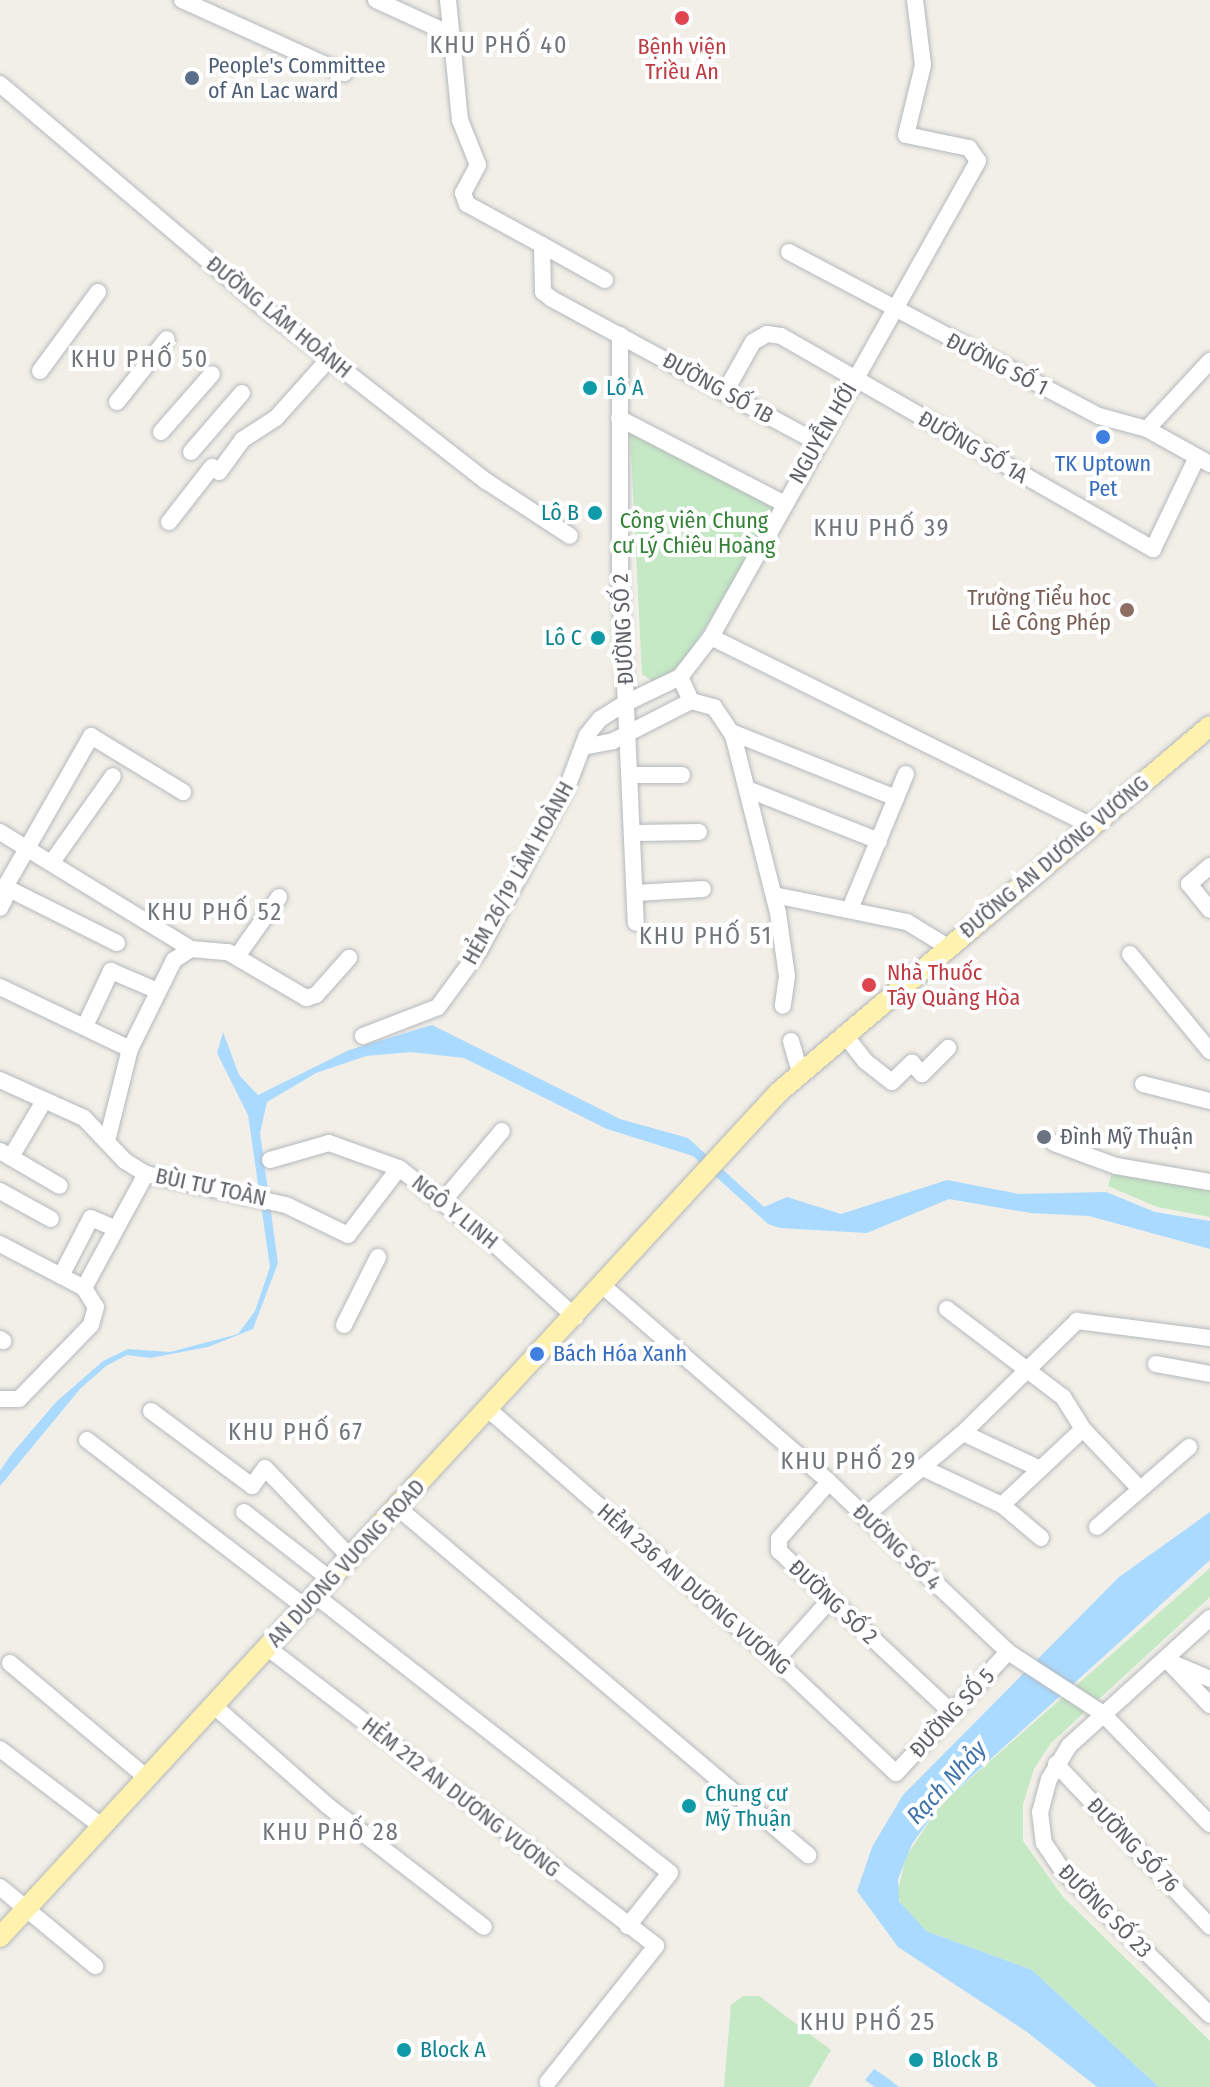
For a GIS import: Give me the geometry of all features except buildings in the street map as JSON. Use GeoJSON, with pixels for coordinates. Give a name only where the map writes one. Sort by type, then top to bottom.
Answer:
{"type":"FeatureCollection","features":[{"type":"Feature","properties":{"kind":"main road","name":"ĐƯỜNG AN DƯƠNG VƯƠNG"},"geometry":{"type":"LineString","coordinates":[[692,1189],[735,1137],[800,1072],[1210,726]]}},
{"type":"Feature","properties":{"kind":"main road","name":"AN DUONG VUONG ROAD"},"geometry":{"type":"LineString","coordinates":[[0,1937],[692,1189]]}},
{"type":"Feature","properties":{"kind":"street"},"geometry":{"type":"LineString","coordinates":[[182,0],[344,73]]}},
{"type":"Feature","properties":{"kind":"street"},"geometry":{"type":"LineString","coordinates":[[376,0],[452,35]]}},
{"type":"Feature","properties":{"kind":"street"},"geometry":{"type":"LineString","coordinates":[[448,0],[460,120],[478,165],[463,193],[467,204],[605,280]]}},
{"type":"Feature","properties":{"kind":"street","name":"NGUYỄN HỚI"},"geometry":{"type":"LineString","coordinates":[[583,747],[600,719],[680,677],[711,637],[817,442],[895,311],[978,161],[969,148],[906,135],[923,65],[915,0]]}},
{"type":"Feature","properties":{"kind":"street","name":"ĐƯỜNG LÂM HOÀNH"},"geometry":{"type":"LineString","coordinates":[[0,84],[329,359],[486,481],[570,536]]}},
{"type":"Feature","properties":{"kind":"street","name":"ĐƯỜNG SỐ 1B"},"geometry":{"type":"LineString","coordinates":[[542,245],[543,292],[817,442]]}},
{"type":"Feature","properties":{"kind":"street","name":"ĐƯỜNG SỐ 1"},"geometry":{"type":"LineString","coordinates":[[789,252],[895,311],[1099,416],[1147,429],[1204,461]]}},
{"type":"Feature","properties":{"kind":"street"},"geometry":{"type":"LineString","coordinates":[[40,371],[98,292]]}},
{"type":"Feature","properties":{"kind":"street","name":"ĐƯỜNG SỐ 1A"},"geometry":{"type":"LineString","coordinates":[[725,392],[753,342],[767,334],[781,336],[1153,549],[1204,461]]}},
{"type":"Feature","properties":{"kind":"street","name":"ĐƯỜNG SỐ 2"},"geometry":{"type":"LineString","coordinates":[[620,335],[626,703],[633,775],[636,923]]}},
{"type":"Feature","properties":{"kind":"street"},"geometry":{"type":"LineString","coordinates":[[117,402],[167,339]]}},
{"type":"Feature","properties":{"kind":"street"},"geometry":{"type":"LineString","coordinates":[[169,522],[242,440],[276,418],[329,359]]}},
{"type":"Feature","properties":{"kind":"street"},"geometry":{"type":"LineString","coordinates":[[1147,429],[1210,361]]}},
{"type":"Feature","properties":{"kind":"street"},"geometry":{"type":"LineString","coordinates":[[161,432],[212,374]]}},
{"type":"Feature","properties":{"kind":"street"},"geometry":{"type":"LineString","coordinates":[[191,452],[242,393]]}},
{"type":"Feature","properties":{"kind":"street"},"geometry":{"type":"LineString","coordinates":[[619,418],[783,503]]}},
{"type":"Feature","properties":{"kind":"street"},"geometry":{"type":"LineString","coordinates":[[711,637],[1089,825]]}},
{"type":"Feature","properties":{"kind":"street"},"geometry":{"type":"LineString","coordinates":[[680,677],[691,701]]}},
{"type":"Feature","properties":{"kind":"street"},"geometry":{"type":"LineString","coordinates":[[583,747],[630,733],[691,701],[714,707],[731,732],[774,895],[787,976],[783,1006]]}},
{"type":"Feature","properties":{"kind":"street"},"geometry":{"type":"LineString","coordinates":[[731,732],[896,798]]}},
{"type":"Feature","properties":{"kind":"street"},"geometry":{"type":"LineString","coordinates":[[117,943],[5,887],[91,736],[183,792]]}},
{"type":"Feature","properties":{"kind":"street","name":"HẺM 26/19 LÂM HOÀNH"},"geometry":{"type":"LineString","coordinates":[[363,1036],[438,1007],[487,938],[568,785],[583,747]]}},
{"type":"Feature","properties":{"kind":"street"},"geometry":{"type":"LineString","coordinates":[[850,909],[906,774]]}},
{"type":"Feature","properties":{"kind":"street"},"geometry":{"type":"LineString","coordinates":[[633,775],[682,775]]}},
{"type":"Feature","properties":{"kind":"street"},"geometry":{"type":"LineString","coordinates":[[52,862],[113,776]]}},
{"type":"Feature","properties":{"kind":"street"},"geometry":{"type":"LineString","coordinates":[[747,789],[879,841]]}},
{"type":"Feature","properties":{"kind":"street"},"geometry":{"type":"LineString","coordinates":[[0,832],[191,949],[238,955],[312,998],[349,958]]}},
{"type":"Feature","properties":{"kind":"street"},"geometry":{"type":"LineString","coordinates":[[635,833],[699,832]]}},
{"type":"Feature","properties":{"kind":"street"},"geometry":{"type":"LineString","coordinates":[[1210,866],[1189,884],[1210,910]]}},
{"type":"Feature","properties":{"kind":"street"},"geometry":{"type":"LineString","coordinates":[[636,893],[703,889]]}},
{"type":"Feature","properties":{"kind":"street"},"geometry":{"type":"LineString","coordinates":[[774,895],[907,922],[948,947]]}},
{"type":"Feature","properties":{"kind":"street"},"geometry":{"type":"LineString","coordinates":[[238,955],[279,897]]}},
{"type":"Feature","properties":{"kind":"street"},"geometry":{"type":"LineString","coordinates":[[107,1141],[130,1049],[170,964],[191,949]]}},
{"type":"Feature","properties":{"kind":"street"},"geometry":{"type":"LineString","coordinates":[[1130,954],[1210,1051]]}},
{"type":"Feature","properties":{"kind":"street"},"geometry":{"type":"LineString","coordinates":[[85,1026],[111,971],[158,991]]}},
{"type":"Feature","properties":{"kind":"street"},"geometry":{"type":"LineString","coordinates":[[0,987],[130,1049]]}},
{"type":"Feature","properties":{"kind":"street"},"geometry":{"type":"LineString","coordinates":[[844,1034],[865,1061],[892,1082],[912,1063],[922,1074],[948,1048]]}},
{"type":"Feature","properties":{"kind":"street"},"geometry":{"type":"LineString","coordinates":[[791,1041],[800,1072]]}},
{"type":"Feature","properties":{"kind":"street","name":"BÙI TƯ TOÀN"},"geometry":{"type":"LineString","coordinates":[[0,1080],[84,1118],[146,1174],[274,1201],[348,1235],[399,1168]]}},
{"type":"Feature","properties":{"kind":"street"},"geometry":{"type":"LineString","coordinates":[[1143,1084],[1210,1101]]}},
{"type":"Feature","properties":{"kind":"street"},"geometry":{"type":"LineString","coordinates":[[44,1101],[6,1154],[60,1186]]}},
{"type":"Feature","properties":{"kind":"street"},"geometry":{"type":"LineString","coordinates":[[444,1200],[502,1131]]}},
{"type":"Feature","properties":{"kind":"street","name":"NGÔ Y LINH"},"geometry":{"type":"LineString","coordinates":[[270,1160],[329,1143],[399,1168],[444,1200],[575,1317]]}},
{"type":"Feature","properties":{"kind":"street"},"geometry":{"type":"LineString","coordinates":[[1054,1143],[1116,1166],[1210,1182]]}},
{"type":"Feature","properties":{"kind":"street"},"geometry":{"type":"LineString","coordinates":[[84,1288],[146,1174]]}},
{"type":"Feature","properties":{"kind":"street"},"geometry":{"type":"LineString","coordinates":[[0,1191],[51,1219]]}},
{"type":"Feature","properties":{"kind":"street"},"geometry":{"type":"LineString","coordinates":[[61,1276],[91,1218],[114,1228]]}},
{"type":"Feature","properties":{"kind":"street"},"geometry":{"type":"LineString","coordinates":[[0,1244],[84,1288],[96,1316],[19,1399],[0,1399]]}},
{"type":"Feature","properties":{"kind":"street"},"geometry":{"type":"LineString","coordinates":[[344,1325],[378,1257]]}},
{"type":"Feature","properties":{"kind":"street","name":"ĐƯỜNG SỐ 4"},"geometry":{"type":"LineString","coordinates":[[603,1286],[829,1482],[1012,1656],[1102,1713],[1210,1824]]}},
{"type":"Feature","properties":{"kind":"street"},"geometry":{"type":"LineString","coordinates":[[947,1309],[1063,1397],[1083,1429],[1138,1487]]}},
{"type":"Feature","properties":{"kind":"street"},"geometry":{"type":"LineString","coordinates":[[865,1516],[963,1433],[1077,1321],[1210,1338]]}},
{"type":"Feature","properties":{"kind":"street"},"geometry":{"type":"LineString","coordinates":[[1156,1364],[1210,1374]]}},
{"type":"Feature","properties":{"kind":"street","name":"HẺM 236 AN DƯƠNG VƯƠNG"},"geometry":{"type":"LineString","coordinates":[[489,1410],[776,1660],[896,1773]]}},
{"type":"Feature","properties":{"kind":"street"},"geometry":{"type":"LineString","coordinates":[[151,1411],[252,1486],[265,1468],[351,1558]]}},
{"type":"Feature","properties":{"kind":"street"},"geometry":{"type":"LineString","coordinates":[[1002,1505],[1083,1429]]}},
{"type":"Feature","properties":{"kind":"street"},"geometry":{"type":"LineString","coordinates":[[963,1433],[1038,1468]]}},
{"type":"Feature","properties":{"kind":"street"},"geometry":{"type":"LineString","coordinates":[[87,1440],[311,1602],[670,1873],[628,1926]]}},
{"type":"Feature","properties":{"kind":"street"},"geometry":{"type":"LineString","coordinates":[[1097,1527],[1138,1487],[1189,1447]]}},
{"type":"Feature","properties":{"kind":"street"},"geometry":{"type":"LineString","coordinates":[[923,1468],[1002,1505],[1041,1538]]}},
{"type":"Feature","properties":{"kind":"street","name":"ĐƯỜNG SỐ 2"},"geometry":{"type":"LineString","coordinates":[[829,1482],[777,1545],[952,1713]]}},
{"type":"Feature","properties":{"kind":"street"},"geometry":{"type":"LineString","coordinates":[[397,1507],[808,1855]]}},
{"type":"Feature","properties":{"kind":"street"},"geometry":{"type":"LineString","coordinates":[[244,1512],[331,1580]]}},
{"type":"Feature","properties":{"kind":"street"},"geometry":{"type":"LineString","coordinates":[[776,1660],[831,1599]]}},
{"type":"Feature","properties":{"kind":"street","name":"ĐƯỜNG SỐ 23"},"geometry":{"type":"LineString","coordinates":[[1210,1618],[1168,1661],[1102,1713],[1056,1764],[1040,1812],[1048,1851],[1210,2015]]}},
{"type":"Feature","properties":{"kind":"street","name":"HẺM 212 AN DƯƠNG VƯƠNG"},"geometry":{"type":"LineString","coordinates":[[268,1648],[656,1946],[548,2082]]}},
{"type":"Feature","properties":{"kind":"street","name":"ĐƯỜNG SỐ 5"},"geometry":{"type":"LineString","coordinates":[[896,1773],[952,1713],[1012,1656]]}},
{"type":"Feature","properties":{"kind":"street"},"geometry":{"type":"LineString","coordinates":[[1168,1661],[1210,1679]]}},
{"type":"Feature","properties":{"kind":"street"},"geometry":{"type":"LineString","coordinates":[[1168,1661],[1210,1705]]}},
{"type":"Feature","properties":{"kind":"street"},"geometry":{"type":"LineString","coordinates":[[10,1663],[147,1778]]}},
{"type":"Feature","properties":{"kind":"street"},"geometry":{"type":"LineString","coordinates":[[213,1705],[328,1806],[484,1927]]}},
{"type":"Feature","properties":{"kind":"street"},"geometry":{"type":"LineString","coordinates":[[0,1749],[101,1826]]}},
{"type":"Feature","properties":{"kind":"street","name":"ĐƯỜNG SỐ 76"},"geometry":{"type":"LineString","coordinates":[[1056,1764],[1210,1926]]}},
{"type":"Feature","properties":{"kind":"street"},"geometry":{"type":"LineString","coordinates":[[0,1887],[95,1966]]}},
{"type":"Feature","properties":{"kind":"green space","name":"Công viên Chung cư Lý Chiêu Hoàng"},"geometry":{"type":"Polygon","coordinates":[[[630,431],[774,507],[775,516],[677,672],[655,683],[642,674],[630,431]]]}},
{"type":"Feature","properties":{"kind":"green space"},"geometry":{"type":"Polygon","coordinates":[[[1112,1172],[1210,1188],[1210,1217],[1157,1207],[1108,1186],[1112,1172]]]}},
{"type":"Feature","properties":{"kind":"green space"},"geometry":{"type":"Polygon","coordinates":[[[1210,1568],[1210,1597],[1051,1743],[1034,1769],[1023,1804],[1023,1841],[1063,1897],[1210,2041],[1210,2087],[1159,2087],[1032,1970],[926,1931],[906,1914],[897,1895],[906,1857],[940,1805],[1210,1568]]]}},
{"type":"Feature","properties":{"kind":"green space"},"geometry":{"type":"Polygon","coordinates":[[[743,1996],[759,1996],[831,2050],[809,2087],[724,2087],[731,2005],[743,1996]]]}},
{"type":"Feature","properties":{"kind":"water"},"geometry":{"type":"Polygon","coordinates":[[[432,1025],[620,1119],[688,1138],[764,1207],[787,1197],[841,1214],[947,1180],[1019,1194],[1106,1192],[1155,1212],[1210,1221],[1210,1249],[1089,1216],[1030,1213],[949,1199],[867,1233],[780,1228],[768,1224],[693,1156],[607,1129],[464,1058],[411,1052],[366,1056],[316,1073],[267,1102],[260,1133],[278,1263],[253,1329],[208,1347],[150,1358],[127,1355],[106,1366],[80,1389],[0,1486],[0,1471],[10,1456],[56,1402],[103,1361],[128,1349],[170,1352],[238,1334],[255,1311],[270,1267],[248,1115],[217,1053],[223,1032],[239,1075],[258,1095],[349,1050],[432,1025]]]}},
{"type":"Feature","properties":{"kind":"water","name":"Rạch Nhảy"},"geometry":{"type":"Polygon","coordinates":[[[1210,1512],[1210,1560],[940,1805],[912,1844],[898,1879],[899,1901],[926,1931],[1032,1970],[1159,2087],[1097,2087],[1027,2032],[898,1947],[857,1891],[872,1847],[903,1795],[1119,1577],[1210,1512]]]}},
{"type":"Feature","properties":{"kind":"water"},"geometry":{"type":"Polygon","coordinates":[[[874,2069],[899,2087],[875,2087],[865,2080],[874,2069]]]}},
{"type":"Feature","properties":{"kind":"place","name":"Bệnh viện Triều An"},"geometry":{"type":"Point","coordinates":[682,18]}},
{"type":"Feature","properties":{"kind":"place","name":"People's Committee of An Lac ward"},"geometry":{"type":"Point","coordinates":[192,78]}},
{"type":"Feature","properties":{"kind":"place","name":"Lô A"},"geometry":{"type":"Point","coordinates":[590,388]}},
{"type":"Feature","properties":{"kind":"place","name":"TK Uptown Pet"},"geometry":{"type":"Point","coordinates":[1103,437]}},
{"type":"Feature","properties":{"kind":"place","name":"Lô B"},"geometry":{"type":"Point","coordinates":[595,513]}},
{"type":"Feature","properties":{"kind":"place","name":"Trường Tiểu học Lê Công Phép"},"geometry":{"type":"Point","coordinates":[1127,610]}},
{"type":"Feature","properties":{"kind":"place","name":"Lô C"},"geometry":{"type":"Point","coordinates":[598,638]}},
{"type":"Feature","properties":{"kind":"place","name":"Nhà Thuốc Tây Quàng Hòa"},"geometry":{"type":"Point","coordinates":[869,985]}},
{"type":"Feature","properties":{"kind":"place","name":"Đình Mỹ Thuận"},"geometry":{"type":"Point","coordinates":[1044,1137]}},
{"type":"Feature","properties":{"kind":"place","name":"Bách Hóa Xanh"},"geometry":{"type":"Point","coordinates":[537,1354]}},
{"type":"Feature","properties":{"kind":"place","name":"Chung cư Mỹ Thuận"},"geometry":{"type":"Point","coordinates":[689,1806]}},
{"type":"Feature","properties":{"kind":"place","name":"Block A"},"geometry":{"type":"Point","coordinates":[404,2050]}},
{"type":"Feature","properties":{"kind":"place","name":"Block B"},"geometry":{"type":"Point","coordinates":[916,2060]}},
{"type":"Feature","properties":{"kind":"district","name":"KHU PHỐ 40"},"geometry":{"type":"Point","coordinates":[499,46]}},
{"type":"Feature","properties":{"kind":"district","name":"KHU PHỐ 50"},"geometry":{"type":"Point","coordinates":[140,360]}},
{"type":"Feature","properties":{"kind":"district","name":"KHU PHỐ 39"},"geometry":{"type":"Point","coordinates":[882,529]}},
{"type":"Feature","properties":{"kind":"district","name":"KHU PHỐ 52"},"geometry":{"type":"Point","coordinates":[215,913]}},
{"type":"Feature","properties":{"kind":"district","name":"KHU PHỐ 51"},"geometry":{"type":"Point","coordinates":[706,937]}},
{"type":"Feature","properties":{"kind":"district","name":"KHU PHỐ 67"},"geometry":{"type":"Point","coordinates":[296,1433]}},
{"type":"Feature","properties":{"kind":"district","name":"KHU PHỐ 29"},"geometry":{"type":"Point","coordinates":[849,1462]}},
{"type":"Feature","properties":{"kind":"district","name":"KHU PHỐ 28"},"geometry":{"type":"Point","coordinates":[331,1833]}},
{"type":"Feature","properties":{"kind":"district","name":"KHU PHỐ 25"},"geometry":{"type":"Point","coordinates":[868,2023]}}]}
